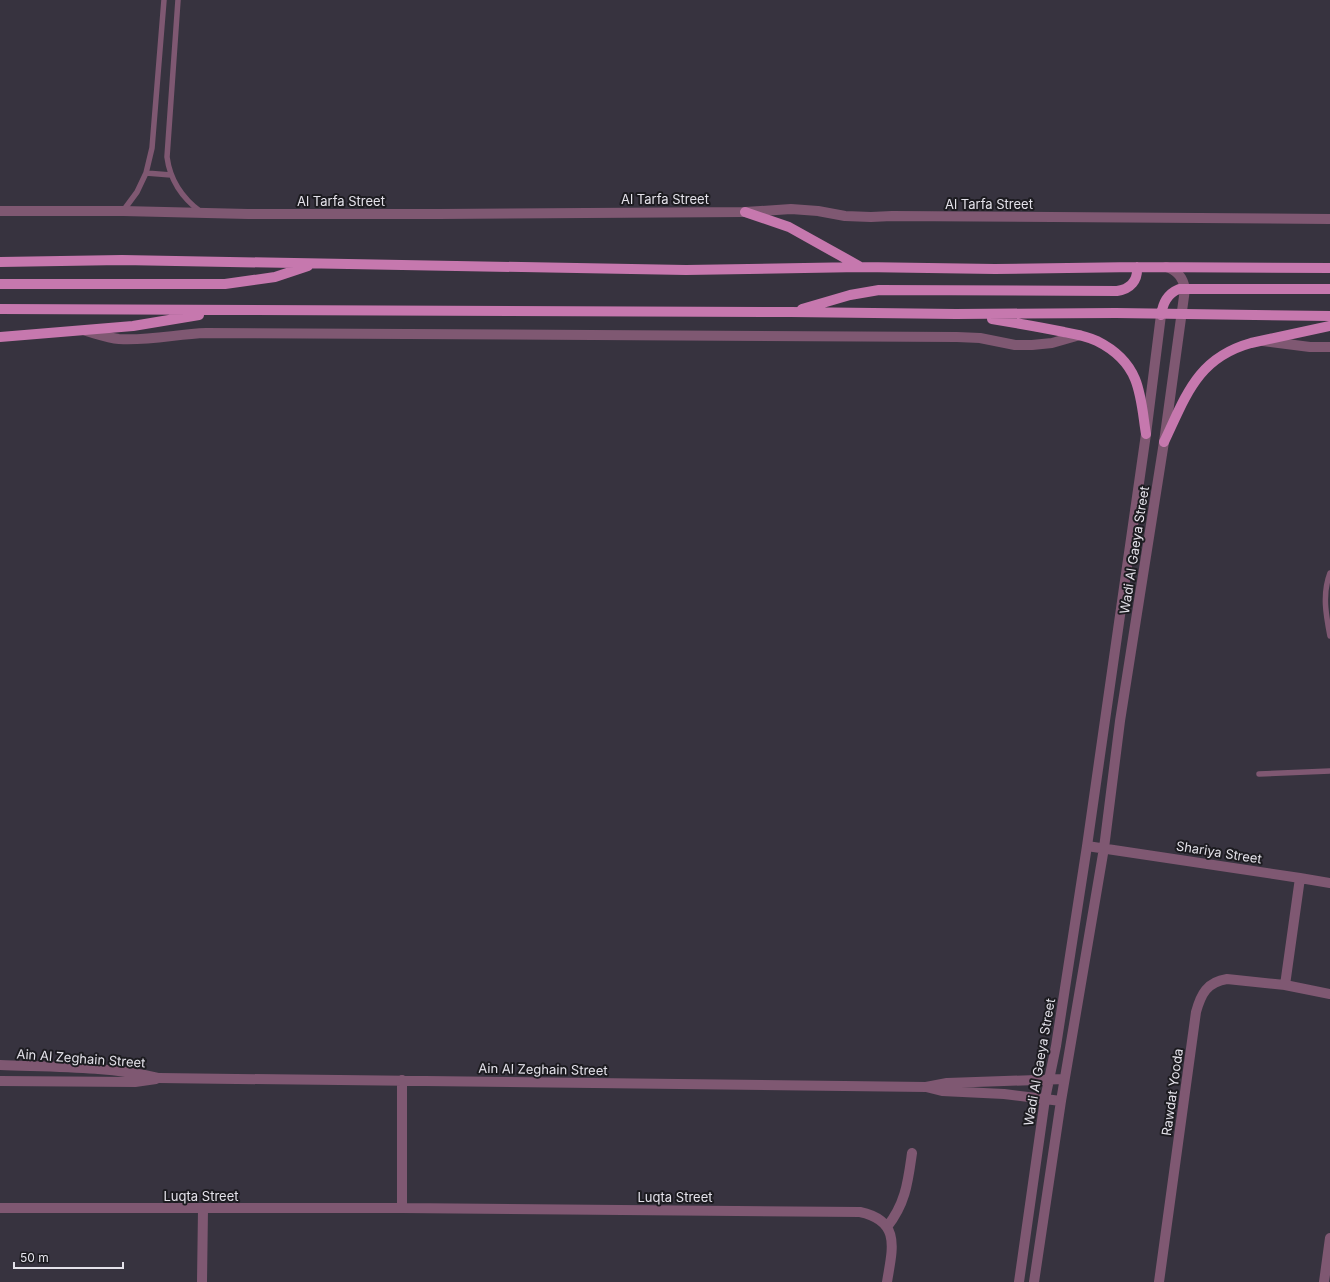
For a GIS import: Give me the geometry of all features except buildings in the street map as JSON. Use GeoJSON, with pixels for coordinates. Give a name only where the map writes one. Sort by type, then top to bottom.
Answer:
{"type":"FeatureCollection","features":[{"type":"Feature","properties":{"kind":"main road"},"geometry":{"type":"LineString","coordinates":[[745,212],[789,227],[861,267]]}},
{"type":"Feature","properties":{"kind":"main road"},"geometry":{"type":"LineString","coordinates":[[0,262],[122,260],[686,270],[861,267],[1001,269],[1137,266],[1330,268]]}},
{"type":"Feature","properties":{"kind":"main road"},"geometry":{"type":"LineString","coordinates":[[0,284],[225,284],[275,277],[318,263]]}},
{"type":"Feature","properties":{"kind":"main road"},"geometry":{"type":"LineString","coordinates":[[791,312],[850,295],[879,290],[1117,291],[1125,289],[1132,284],[1137,274],[1137,266]]}},
{"type":"Feature","properties":{"kind":"main road"},"geometry":{"type":"LineString","coordinates":[[1161,314],[1162,307],[1168,297],[1176,290],[1185,288],[1330,289]]}},
{"type":"Feature","properties":{"kind":"main road"},"geometry":{"type":"LineString","coordinates":[[0,309],[956,314],[1116,313],[1330,316]]}},
{"type":"Feature","properties":{"kind":"main road"},"geometry":{"type":"LineString","coordinates":[[0,336],[133,326],[221,310]]}},
{"type":"Feature","properties":{"kind":"main road"},"geometry":{"type":"LineString","coordinates":[[956,314],[1080,335],[1104,345],[1119,356],[1129,367],[1136,380],[1146,434]]}},
{"type":"Feature","properties":{"kind":"main road"},"geometry":{"type":"LineString","coordinates":[[1164,442],[1192,386],[1202,372],[1226,352],[1259,340],[1330,326]]}},
{"type":"Feature","properties":{"kind":"street","name":"Al Tarfa Street"},"geometry":{"type":"LineString","coordinates":[[0,211],[438,214],[745,212],[791,208],[845,216],[871,217],[1330,219]]}},
{"type":"Feature","properties":{"kind":"street"},"geometry":{"type":"LineString","coordinates":[[1164,266],[1170,268],[1180,276],[1185,288]]}},
{"type":"Feature","properties":{"kind":"street","name":"Wadi Al Gaeya Street"},"geometry":{"type":"LineString","coordinates":[[1034,1282],[1060,1101],[1104,848],[1120,721],[1164,442],[1185,288]]}},
{"type":"Feature","properties":{"kind":"street","name":"Wadi Al Gaeya Street"},"geometry":{"type":"LineString","coordinates":[[1019,1282],[1046,1099],[1087,846],[1146,434],[1161,314]]}},
{"type":"Feature","properties":{"kind":"street"},"geometry":{"type":"LineString","coordinates":[[86,330],[106,337],[132,339],[206,333],[957,337],[980,338],[1020,346],[1043,344],[1080,335]]}},
{"type":"Feature","properties":{"kind":"street"},"geometry":{"type":"LineString","coordinates":[[1259,340],[1310,347],[1330,347]]}},
{"type":"Feature","properties":{"kind":"street"},"geometry":{"type":"LineString","coordinates":[[1087,846],[1104,848]]}},
{"type":"Feature","properties":{"kind":"street","name":"Shariya Street"},"geometry":{"type":"LineString","coordinates":[[1104,848],[1330,883]]}},
{"type":"Feature","properties":{"kind":"street"},"geometry":{"type":"LineString","coordinates":[[1285,985],[1300,878]]}},
{"type":"Feature","properties":{"kind":"street","name":"Rawdat Yooda"},"geometry":{"type":"LineString","coordinates":[[1158,1282],[1196,1012],[1199,1001],[1204,992],[1210,985],[1218,980],[1227,979],[1285,985],[1330,994]]}},
{"type":"Feature","properties":{"kind":"street","name":"Ain Al Zeghain Street"},"geometry":{"type":"LineString","coordinates":[[0,1065],[139,1073],[159,1078]]}},
{"type":"Feature","properties":{"kind":"street","name":"Ain Al Zeghain Street"},"geometry":{"type":"LineString","coordinates":[[0,1081],[135,1082],[159,1078],[926,1087],[948,1083],[1064,1079]]}},
{"type":"Feature","properties":{"kind":"street"},"geometry":{"type":"LineString","coordinates":[[402,1080],[402,1208]]}},
{"type":"Feature","properties":{"kind":"street","name":"Ain Al Zeghain Street"},"geometry":{"type":"LineString","coordinates":[[926,1087],[942,1091],[1004,1094],[1060,1101]]}},
{"type":"Feature","properties":{"kind":"street"},"geometry":{"type":"LineString","coordinates":[[886,1282],[892,1244],[892,1236],[887,1227],[898,1212],[905,1195],[912,1153]]}},
{"type":"Feature","properties":{"kind":"street","name":"Luqta Street"},"geometry":{"type":"LineString","coordinates":[[0,1208],[402,1208],[846,1212],[871,1214],[887,1227]]}},
{"type":"Feature","properties":{"kind":"street"},"geometry":{"type":"LineString","coordinates":[[202,1282],[203,1209]]}},
{"type":"Feature","properties":{"kind":"street"},"geometry":{"type":"LineString","coordinates":[[1324,1282],[1330,1238]]}},
{"type":"Feature","properties":{"kind":"lane"},"geometry":{"type":"LineString","coordinates":[[122,211],[137,192],[146,173],[152,148],[164,0]]}},
{"type":"Feature","properties":{"kind":"lane"},"geometry":{"type":"LineString","coordinates":[[178,0],[167,150],[168,162],[176,186],[192,206],[203,213]]}},
{"type":"Feature","properties":{"kind":"lane"},"geometry":{"type":"LineString","coordinates":[[146,173],[171,174]]}},
{"type":"Feature","properties":{"kind":"lane"},"geometry":{"type":"LineString","coordinates":[[1330,573],[1325,604],[1330,636]]}},
{"type":"Feature","properties":{"kind":"lane"},"geometry":{"type":"LineString","coordinates":[[1259,774],[1330,771]]}}]}
